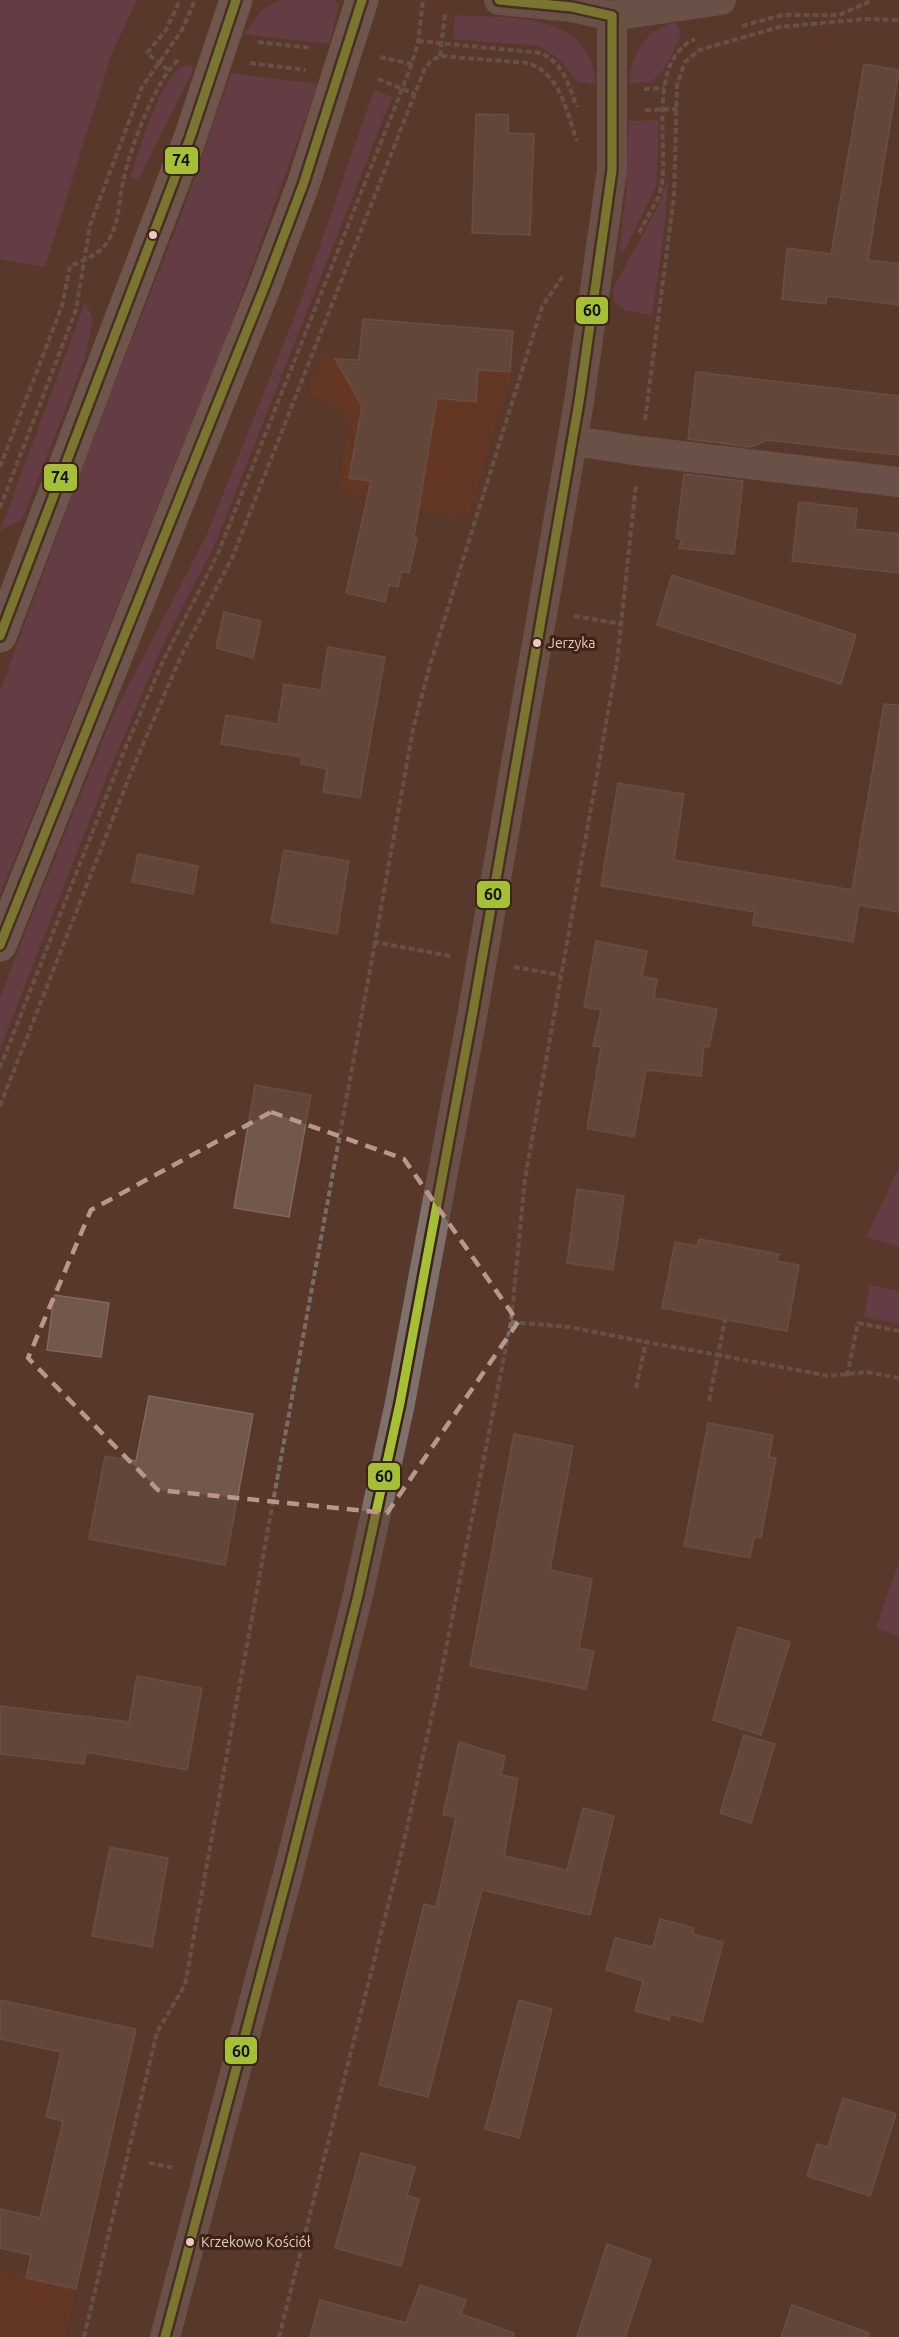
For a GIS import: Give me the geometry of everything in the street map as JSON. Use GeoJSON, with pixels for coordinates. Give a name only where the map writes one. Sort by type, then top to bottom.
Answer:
{"type":"FeatureCollection","features":[{"type":"Feature","properties":{"kind":"main road"},"geometry":{"type":"LineString","coordinates":[[0,636],[190,138],[236,0]]}},
{"type":"Feature","properties":{"kind":"main road"},"geometry":{"type":"LineString","coordinates":[[0,945],[268,278],[303,184],[362,0]]}},
{"type":"Feature","properties":{"kind":"street"},"geometry":{"type":"LineString","coordinates":[[499,0],[572,7],[612,16],[721,0]]}},
{"type":"Feature","properties":{"kind":"street"},"geometry":{"type":"LineString","coordinates":[[165,2337],[261,1980],[358,1595],[404,1382],[482,961],[573,441],[612,170],[612,16]]}},
{"type":"Feature","properties":{"kind":"street"},"geometry":{"type":"LineString","coordinates":[[573,441],[899,482]]}},
{"type":"Feature","properties":{"kind":"path"},"geometry":{"type":"LineString","coordinates":[[168,70],[147,53],[166,30],[180,0]]}},
{"type":"Feature","properties":{"kind":"path"},"geometry":{"type":"LineString","coordinates":[[0,508],[76,310],[87,234],[142,87],[182,30],[195,0]]}},
{"type":"Feature","properties":{"kind":"path"},"geometry":{"type":"LineString","coordinates":[[0,1068],[125,749],[163,661],[217,556],[412,64],[418,41],[423,0]]}},
{"type":"Feature","properties":{"kind":"path"},"geometry":{"type":"LineString","coordinates":[[740,27],[782,15],[840,15],[873,0]]}},
{"type":"Feature","properties":{"kind":"path"},"geometry":{"type":"LineString","coordinates":[[440,57],[445,14]]}},
{"type":"Feature","properties":{"kind":"path"},"geometry":{"type":"LineString","coordinates":[[279,2337],[368,1995],[402,1850],[440,1679],[511,1322],[525,1179],[616,662],[640,451],[672,217],[677,85],[680,71],[690,56],[699,50],[788,26],[865,19],[899,20]]}},
{"type":"Feature","properties":{"kind":"path"},"geometry":{"type":"LineString","coordinates":[[664,88],[672,60],[682,47],[702,37]]}},
{"type":"Feature","properties":{"kind":"path"},"geometry":{"type":"LineString","coordinates":[[254,41],[317,49]]}},
{"type":"Feature","properties":{"kind":"path"},"geometry":{"type":"LineString","coordinates":[[418,41],[541,53],[556,63],[565,74],[572,92]]}},
{"type":"Feature","properties":{"kind":"path"},"geometry":{"type":"LineString","coordinates":[[0,467],[62,306],[70,266],[93,257],[109,240],[118,211],[124,177],[156,90],[168,70],[176,61],[185,57]]}},
{"type":"Feature","properties":{"kind":"path"},"geometry":{"type":"LineString","coordinates":[[384,57],[412,64]]}},
{"type":"Feature","properties":{"kind":"path"},"geometry":{"type":"LineString","coordinates":[[0,1106],[141,749],[186,646],[232,558],[428,64],[440,57],[528,63],[544,69],[555,82],[579,147]]}},
{"type":"Feature","properties":{"kind":"path"},"geometry":{"type":"LineString","coordinates":[[247,63],[310,70]]}},
{"type":"Feature","properties":{"kind":"path"},"geometry":{"type":"LineString","coordinates":[[378,79],[415,94]]}},
{"type":"Feature","properties":{"kind":"path"},"geometry":{"type":"LineString","coordinates":[[641,110],[677,109]]}},
{"type":"Feature","properties":{"kind":"path"},"geometry":{"type":"LineString","coordinates":[[84,2337],[157,2032],[186,1985],[413,729],[431,662],[542,307],[565,273]]}},
{"type":"Feature","properties":{"kind":"path"},"geometry":{"type":"LineString","coordinates":[[375,942],[560,975]]}},
{"type":"Feature","properties":{"kind":"path"},"geometry":{"type":"LineString","coordinates":[[709,1401],[725,1320]]}},
{"type":"Feature","properties":{"kind":"path"},"geometry":{"type":"LineString","coordinates":[[511,1322],[569,1327],[829,1376],[847,1376],[867,1372],[899,1378]]}},
{"type":"Feature","properties":{"kind":"path"},"geometry":{"type":"LineString","coordinates":[[847,1376],[858,1323],[899,1330]]}},
{"type":"Feature","properties":{"kind":"path"},"geometry":{"type":"LineString","coordinates":[[636,1388],[645,1342]]}},
{"type":"Feature","properties":{"kind":"highlighted area"},"geometry":{"type":"Polygon","coordinates":[[[271,1112],[404,1159],[518,1322],[387,1513],[158,1490],[28,1358],[91,1210],[271,1112]]]}},
{"type":"Feature","properties":{"kind":"shaded area"},"geometry":{"type":"Polygon","coordinates":[[[0,0],[137,0],[111,55],[45,267],[0,259],[0,0]]]}},
{"type":"Feature","properties":{"kind":"shaded area"},"geometry":{"type":"Polygon","coordinates":[[[280,0],[334,0],[339,4],[329,44],[244,34],[262,10],[280,0]]]}},
{"type":"Feature","properties":{"kind":"shaded area"},"geometry":{"type":"Polygon","coordinates":[[[455,15],[523,19],[544,23],[563,31],[579,43],[590,60],[596,84],[578,82],[557,57],[539,46],[453,39],[455,15]]]}},
{"type":"Feature","properties":{"kind":"shaded area"},"geometry":{"type":"Polygon","coordinates":[[[676,22],[680,33],[679,40],[662,72],[651,82],[629,83],[633,62],[642,44],[656,30],[676,22]]]}},
{"type":"Feature","properties":{"kind":"shaded area"},"geometry":{"type":"Polygon","coordinates":[[[186,65],[194,68],[138,180],[130,177],[159,98],[177,71],[186,65]]]}},
{"type":"Feature","properties":{"kind":"shaded area"},"geometry":{"type":"Polygon","coordinates":[[[231,73],[318,84],[225,341],[0,895],[0,691],[92,440],[181,216],[231,73]]]}},
{"type":"Feature","properties":{"kind":"shaded area"},"geometry":{"type":"Polygon","coordinates":[[[374,90],[392,97],[215,544],[162,647],[109,771],[0,1049],[0,997],[111,720],[208,532],[301,300],[374,90]]]}},
{"type":"Feature","properties":{"kind":"shaded area"},"geometry":{"type":"Polygon","coordinates":[[[659,120],[656,187],[624,251],[619,251],[626,193],[629,121],[659,120]]]}},
{"type":"Feature","properties":{"kind":"shaded area"},"geometry":{"type":"Polygon","coordinates":[[[668,178],[664,232],[652,315],[624,310],[614,302],[613,288],[658,207],[668,178]]]}},
{"type":"Feature","properties":{"kind":"shaded area"},"geometry":{"type":"Polygon","coordinates":[[[85,303],[93,320],[85,358],[22,520],[0,531],[85,303]]]}},
{"type":"Feature","properties":{"kind":"shaded area"},"geometry":{"type":"Polygon","coordinates":[[[322,356],[513,371],[467,519],[337,491],[349,426],[337,406],[308,393],[322,356]]]}},
{"type":"Feature","properties":{"kind":"shaded area"},"geometry":{"type":"Polygon","coordinates":[[[899,1166],[899,1247],[867,1237],[899,1166]]]}},
{"type":"Feature","properties":{"kind":"shaded area"},"geometry":{"type":"Polygon","coordinates":[[[870,1285],[899,1291],[899,1324],[864,1317],[870,1285]]]}},
{"type":"Feature","properties":{"kind":"shaded area"},"geometry":{"type":"Polygon","coordinates":[[[899,1562],[899,1637],[876,1628],[899,1562]]]}},
{"type":"Feature","properties":{"kind":"shaded area"},"geometry":{"type":"Polygon","coordinates":[[[0,2272],[76,2289],[65,2337],[0,2337],[0,2272]]]}},
{"type":"Feature","properties":{"kind":"building"},"geometry":{"type":"Polygon","coordinates":[[[864,64],[899,70],[868,260],[899,264],[899,305],[827,296],[826,304],[782,299],[787,248],[831,254],[864,64]]]}},
{"type":"Feature","properties":{"kind":"building"},"geometry":{"type":"Polygon","coordinates":[[[476,114],[508,115],[508,133],[534,134],[530,235],[472,233],[476,114]]]}},
{"type":"Feature","properties":{"kind":"building"},"geometry":{"type":"Polygon","coordinates":[[[363,319],[513,331],[510,372],[478,370],[476,402],[437,398],[414,537],[417,538],[409,573],[401,572],[398,587],[389,585],[385,602],[346,593],[371,481],[349,478],[362,406],[335,359],[359,360],[363,319]]]}},
{"type":"Feature","properties":{"kind":"building"},"geometry":{"type":"Polygon","coordinates":[[[696,372],[899,396],[899,455],[767,440],[751,447],[688,439],[696,372]]]}},
{"type":"Feature","properties":{"kind":"building"},"geometry":{"type":"Polygon","coordinates":[[[684,474],[743,481],[734,554],[679,548],[682,539],[676,538],[684,474]]]}},
{"type":"Feature","properties":{"kind":"building"},"geometry":{"type":"Polygon","coordinates":[[[799,502],[857,509],[855,529],[899,534],[899,573],[792,561],[799,502]]]}},
{"type":"Feature","properties":{"kind":"building"},"geometry":{"type":"Polygon","coordinates":[[[672,575],[856,635],[841,684],[657,625],[672,575]]]}},
{"type":"Feature","properties":{"kind":"building"},"geometry":{"type":"Polygon","coordinates":[[[224,612],[261,621],[253,658],[216,648],[224,612]]]}},
{"type":"Feature","properties":{"kind":"building"},"geometry":{"type":"Polygon","coordinates":[[[328,647],[385,657],[360,798],[323,792],[327,769],[301,764],[302,757],[221,744],[226,715],[278,724],[284,684],[321,690],[328,647]]]}},
{"type":"Feature","properties":{"kind":"building"},"geometry":{"type":"Polygon","coordinates":[[[884,704],[899,705],[899,912],[859,905],[853,942],[752,925],[755,912],[601,886],[618,783],[684,794],[674,860],[852,890],[884,704]]]}},
{"type":"Feature","properties":{"kind":"building"},"geometry":{"type":"Polygon","coordinates":[[[284,850],[349,861],[337,934],[271,922],[284,850]]]}},
{"type":"Feature","properties":{"kind":"building"},"geometry":{"type":"Polygon","coordinates":[[[138,854],[198,866],[193,894],[132,882],[138,854]]]}},
{"type":"Feature","properties":{"kind":"building"},"geometry":{"type":"Polygon","coordinates":[[[596,941],[647,951],[642,977],[657,979],[654,998],[717,1009],[709,1047],[704,1046],[701,1076],[646,1070],[634,1137],[587,1129],[601,1047],[593,1046],[601,1010],[584,1007],[596,941]]]}},
{"type":"Feature","properties":{"kind":"building"},"geometry":{"type":"Polygon","coordinates":[[[255,1085],[311,1095],[289,1217],[234,1208],[255,1085]]]}},
{"type":"Feature","properties":{"kind":"building"},"geometry":{"type":"Polygon","coordinates":[[[577,1189],[624,1196],[613,1270],[567,1263],[577,1189]]]}},
{"type":"Feature","properties":{"kind":"building"},"geometry":{"type":"Polygon","coordinates":[[[699,1239],[779,1254],[777,1261],[799,1265],[787,1331],[662,1308],[675,1242],[697,1246],[699,1239]]]}},
{"type":"Feature","properties":{"kind":"building"},"geometry":{"type":"Polygon","coordinates":[[[54,1295],[109,1303],[101,1357],[47,1350],[54,1295]]]}},
{"type":"Feature","properties":{"kind":"building"},"geometry":{"type":"Polygon","coordinates":[[[149,1396],[253,1414],[225,1565],[89,1539],[105,1456],[136,1461],[149,1396]]]}},
{"type":"Feature","properties":{"kind":"building"},"geometry":{"type":"Polygon","coordinates":[[[708,1423],[773,1435],[769,1457],[776,1458],[761,1538],[754,1537],[750,1558],[684,1546],[708,1423]]]}},
{"type":"Feature","properties":{"kind":"building"},"geometry":{"type":"Polygon","coordinates":[[[514,1434],[573,1446],[550,1570],[592,1579],[579,1648],[594,1651],[586,1689],[470,1666],[514,1434]]]}},
{"type":"Feature","properties":{"kind":"building"},"geometry":{"type":"Polygon","coordinates":[[[738,1627],[790,1642],[761,1735],[713,1720],[738,1627]]]}},
{"type":"Feature","properties":{"kind":"building"},"geometry":{"type":"Polygon","coordinates":[[[137,1676],[202,1688],[187,1770],[86,1752],[84,1764],[0,1754],[0,1706],[129,1722],[137,1676]]]}},
{"type":"Feature","properties":{"kind":"building"},"geometry":{"type":"Polygon","coordinates":[[[744,1735],[775,1744],[751,1823],[720,1813],[744,1735]]]}},
{"type":"Feature","properties":{"kind":"building"},"geometry":{"type":"Polygon","coordinates":[[[459,1742],[505,1756],[501,1775],[518,1778],[504,1856],[567,1870],[583,1808],[614,1816],[590,1915],[482,1890],[428,2097],[379,2085],[424,1904],[436,1907],[456,1817],[443,1815],[459,1742]]]}},
{"type":"Feature","properties":{"kind":"building"},"geometry":{"type":"Polygon","coordinates":[[[110,1847],[168,1858],[152,1947],[92,1936],[110,1847]]]}},
{"type":"Feature","properties":{"kind":"building"},"geometry":{"type":"Polygon","coordinates":[[[660,1919],[694,1928],[693,1934],[723,1942],[702,2022],[671,2014],[669,2020],[635,2011],[643,1981],[606,1970],[615,1938],[653,1947],[660,1919]]]}},
{"type":"Feature","properties":{"kind":"building"},"geometry":{"type":"Polygon","coordinates":[[[0,2000],[136,2029],[76,2289],[26,2278],[31,2255],[0,2248],[0,2209],[40,2218],[63,2121],[46,2117],[61,2052],[0,2039],[0,2000]]]}},
{"type":"Feature","properties":{"kind":"building"},"geometry":{"type":"Polygon","coordinates":[[[519,2000],[552,2009],[519,2138],[485,2129],[519,2000]]]}},
{"type":"Feature","properties":{"kind":"building"},"geometry":{"type":"Polygon","coordinates":[[[843,2098],[896,2114],[870,2196],[807,2176],[817,2144],[828,2147],[843,2098]]]}},
{"type":"Feature","properties":{"kind":"building"},"geometry":{"type":"Polygon","coordinates":[[[361,2153],[415,2167],[407,2196],[419,2199],[401,2266],[335,2248],[361,2153]]]}},
{"type":"Feature","properties":{"kind":"building"},"geometry":{"type":"Polygon","coordinates":[[[607,2244],[651,2260],[625,2337],[577,2337],[607,2244]]]}},
{"type":"Feature","properties":{"kind":"building"},"geometry":{"type":"Polygon","coordinates":[[[420,2285],[466,2300],[461,2314],[514,2333],[513,2337],[310,2337],[320,2300],[406,2323],[420,2285]]]}},
{"type":"Feature","properties":{"kind":"building"},"geometry":{"type":"Polygon","coordinates":[[[792,2305],[869,2333],[869,2337],[781,2337],[792,2305]]]}},
{"type":"Feature","properties":{"kind":"transit line","name":"74"},"geometry":{"type":"LineString","coordinates":[[0,636],[190,138],[236,0]]}},
{"type":"Feature","properties":{"kind":"transit line","name":"74"},"geometry":{"type":"LineString","coordinates":[[0,945],[264,288],[303,185],[362,0]]}},
{"type":"Feature","properties":{"kind":"transit line","name":"60"},"geometry":{"type":"LineString","coordinates":[[499,0],[572,7],[612,16]]}},
{"type":"Feature","properties":{"kind":"transit line","name":"60"},"geometry":{"type":"LineString","coordinates":[[165,2337],[291,1862],[358,1595],[400,1403],[473,1011],[579,402],[612,170],[612,16]]}},
{"type":"Feature","properties":{"kind":"place","name":"Jerzyka"},"geometry":{"type":"Point","coordinates":[537,643]}},
{"type":"Feature","properties":{"kind":"place","name":"Krzekowo Kościół"},"geometry":{"type":"Point","coordinates":[190,2242]}}]}
